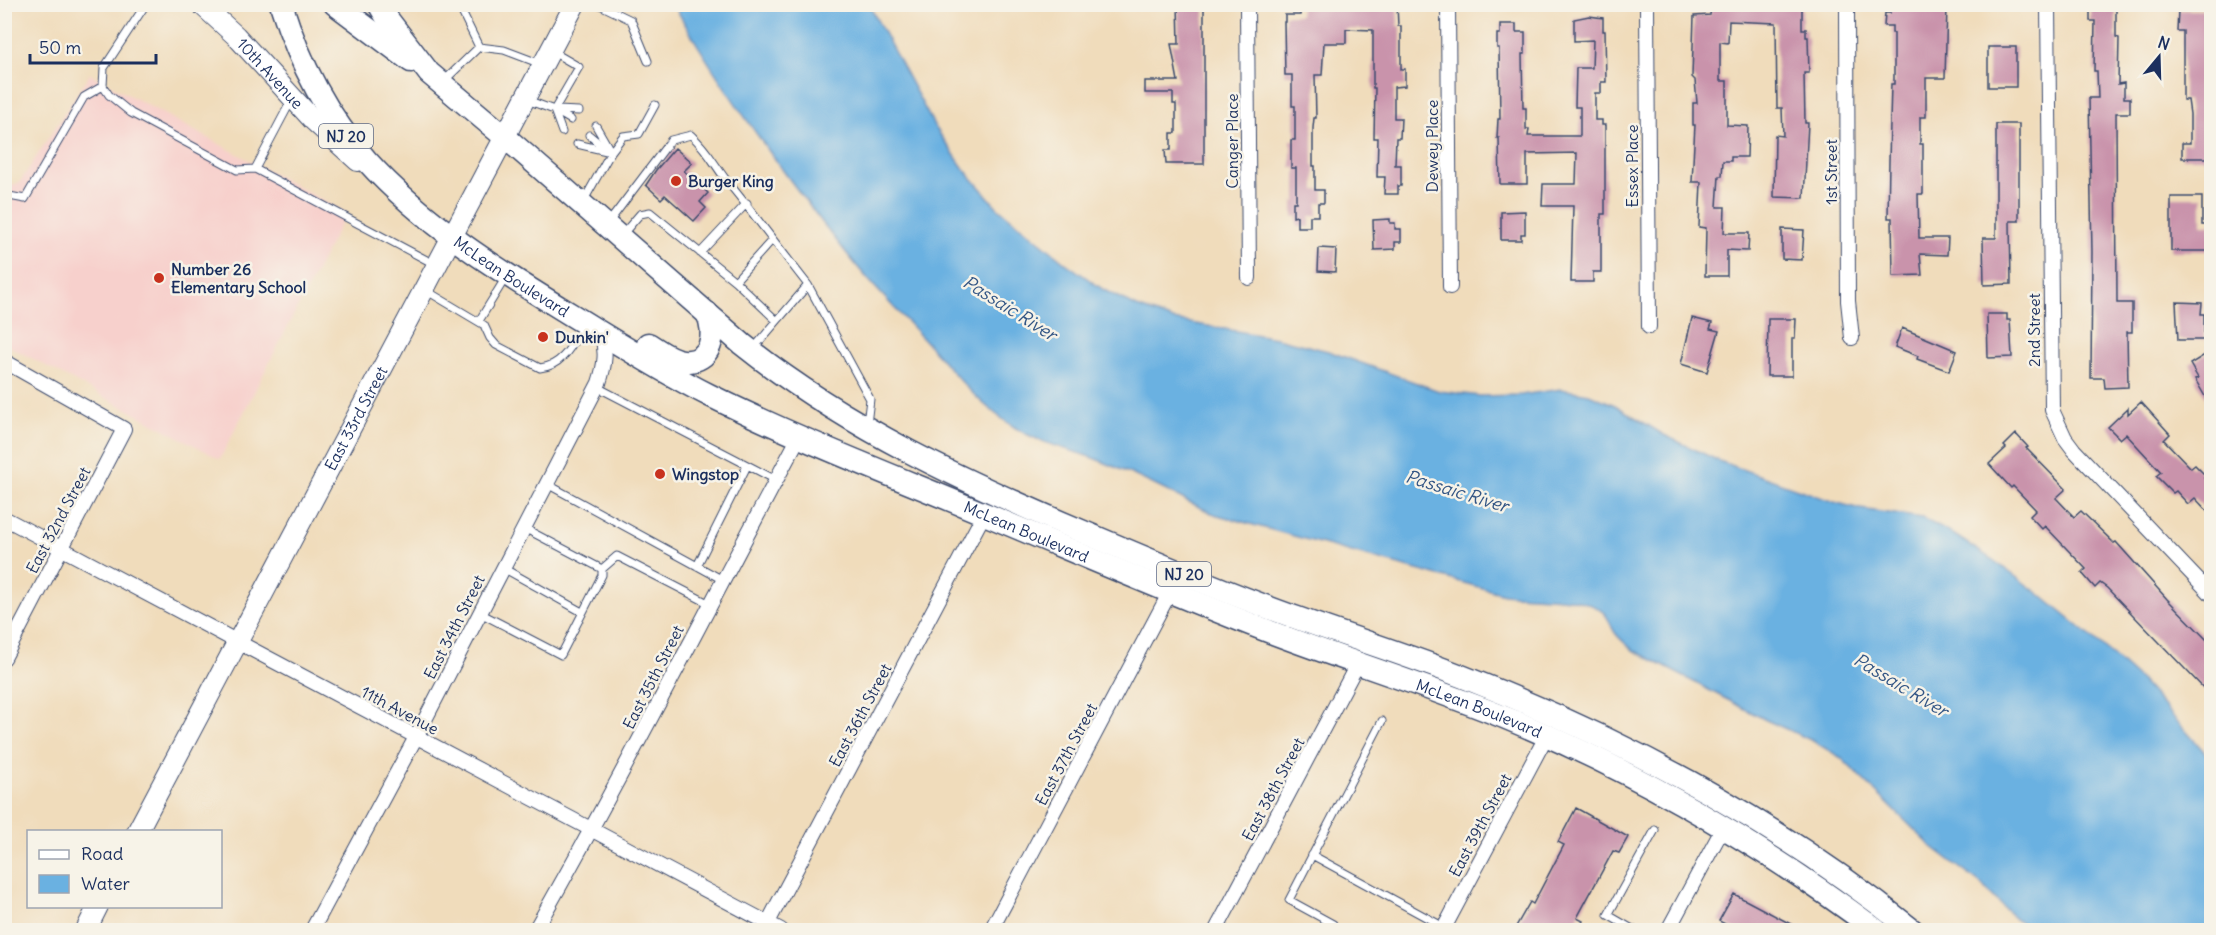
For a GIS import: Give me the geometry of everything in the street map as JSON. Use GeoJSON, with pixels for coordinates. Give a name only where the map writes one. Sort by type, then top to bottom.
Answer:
{"type":"FeatureCollection","features":[{"type":"Feature","properties":{"kind":"main road","name":"10th Avenue"},"geometry":{"type":"LineString","coordinates":[[201,4],[236,36],[335,141],[393,187]]}},
{"type":"Feature","properties":{"kind":"main road"},"geometry":{"type":"LineString","coordinates":[[220,4],[221,15],[236,36]]}},
{"type":"Feature","properties":{"kind":"main road","name":"McLean Boulevard"},"geometry":{"type":"LineString","coordinates":[[281,4],[300,57],[331,115],[370,164],[393,187],[452,237],[593,328],[705,393],[800,437],[1170,592],[1461,700],[1547,735],[1630,775],[1723,828],[1812,884],[1876,930]]}},
{"type":"Feature","properties":{"kind":"main road"},"geometry":{"type":"LineString","coordinates":[[335,4],[435,79]]}},
{"type":"Feature","properties":{"kind":"main road","name":"McLean Boulevard"},"geometry":{"type":"LineString","coordinates":[[379,4],[389,21],[435,79],[751,351],[813,397],[866,429],[989,490],[1151,560],[1293,616],[1469,679],[1582,726],[1658,765],[1744,814],[1824,866],[1912,930]]}},
{"type":"Feature","properties":{"kind":"main road","name":"East 33rd Street"},"geometry":{"type":"LineString","coordinates":[[138,830],[575,4]]}},
{"type":"Feature","properties":{"kind":"main road"},"geometry":{"type":"LineString","coordinates":[[452,237],[546,282],[680,361],[700,358],[712,343],[712,324],[707,313]]}},
{"type":"Feature","properties":{"kind":"main road"},"geometry":{"type":"LineString","coordinates":[[86,930],[97,908]]}},
{"type":"Feature","properties":{"kind":"street","name":"Canger Place"},"geometry":{"type":"LineString","coordinates":[[1247,4],[1249,278]]}},
{"type":"Feature","properties":{"kind":"street","name":"Dewey Place"},"geometry":{"type":"LineString","coordinates":[[1448,4],[1450,287]]}},
{"type":"Feature","properties":{"kind":"street","name":"Essex Place"},"geometry":{"type":"LineString","coordinates":[[1647,4],[1649,327]]}},
{"type":"Feature","properties":{"kind":"street","name":"1st Street"},"geometry":{"type":"LineString","coordinates":[[1847,4],[1848,301],[1852,338]]}},
{"type":"Feature","properties":{"kind":"street","name":"2nd Street"},"geometry":{"type":"LineString","coordinates":[[2048,4],[2052,410],[2065,438],[2074,450],[2211,595]]}},
{"type":"Feature","properties":{"kind":"street","name":"East 34th Street"},"geometry":{"type":"LineString","coordinates":[[312,930],[416,737],[597,387],[605,358],[605,346],[593,328]]}},
{"type":"Feature","properties":{"kind":"street","name":"East 32nd Street"},"geometry":{"type":"LineString","coordinates":[[4,361],[124,429],[4,658]]}},
{"type":"Feature","properties":{"kind":"street","name":"East 35th Street"},"geometry":{"type":"LineString","coordinates":[[535,930],[592,830],[800,437]]}},
{"type":"Feature","properties":{"kind":"street","name":"East 36th Street"},"geometry":{"type":"LineString","coordinates":[[766,927],[984,514]]}},
{"type":"Feature","properties":{"kind":"street","name":"11th Avenue"},"geometry":{"type":"LineString","coordinates":[[4,518],[592,830],[766,927],[781,930]]}},
{"type":"Feature","properties":{"kind":"street","name":"East 37th Street"},"geometry":{"type":"LineString","coordinates":[[991,930],[1170,592]]}},
{"type":"Feature","properties":{"kind":"street","name":"East 38th Street"},"geometry":{"type":"LineString","coordinates":[[1216,930],[1359,663]]}},
{"type":"Feature","properties":{"kind":"street","name":"East 39th Street"},"geometry":{"type":"LineString","coordinates":[[1444,929],[1547,735]]}},
{"type":"Feature","properties":{"kind":"street"},"geometry":{"type":"LineString","coordinates":[[1668,930],[1723,828]]}},
{"type":"Feature","properties":{"kind":"lane"},"geometry":{"type":"LineString","coordinates":[[146,4],[104,68],[103,86],[109,95],[131,113],[237,170],[255,169],[437,266]]}},
{"type":"Feature","properties":{"kind":"lane"},"geometry":{"type":"LineString","coordinates":[[458,4],[479,47]]}},
{"type":"Feature","properties":{"kind":"lane"},"geometry":{"type":"LineString","coordinates":[[598,4],[631,20],[648,61]]}},
{"type":"Feature","properties":{"kind":"lane"},"geometry":{"type":"LineString","coordinates":[[435,79],[479,47],[547,58],[579,67],[554,110]]}},
{"type":"Feature","properties":{"kind":"lane"},"geometry":{"type":"LineString","coordinates":[[4,195],[25,199],[84,97],[103,86]]}},
{"type":"Feature","properties":{"kind":"lane"},"geometry":{"type":"LineString","coordinates":[[255,169],[293,96]]}},
{"type":"Feature","properties":{"kind":"lane"},"geometry":{"type":"LineString","coordinates":[[525,100],[554,110],[571,120]]}},
{"type":"Feature","properties":{"kind":"lane"},"geometry":{"type":"LineString","coordinates":[[582,204],[610,152],[623,136],[639,134],[655,105]]}},
{"type":"Feature","properties":{"kind":"lane"},"geometry":{"type":"LineString","coordinates":[[554,110],[579,111]]}},
{"type":"Feature","properties":{"kind":"lane"},"geometry":{"type":"LineString","coordinates":[[554,110],[562,132]]}},
{"type":"Feature","properties":{"kind":"lane"},"geometry":{"type":"LineString","coordinates":[[596,126],[610,152]]}},
{"type":"Feature","properties":{"kind":"lane"},"geometry":{"type":"LineString","coordinates":[[589,135],[610,152]]}},
{"type":"Feature","properties":{"kind":"lane"},"geometry":{"type":"LineString","coordinates":[[613,231],[671,140],[691,135],[706,149],[730,185],[747,203],[772,240],[808,285],[870,399],[866,429]]}},
{"type":"Feature","properties":{"kind":"lane"},"geometry":{"type":"LineString","coordinates":[[577,144],[610,152]]}},
{"type":"Feature","properties":{"kind":"lane"},"geometry":{"type":"LineString","coordinates":[[700,253],[747,203]]}},
{"type":"Feature","properties":{"kind":"lane"},"geometry":{"type":"LineString","coordinates":[[613,231],[640,214],[650,212],[735,281],[777,321]]}},
{"type":"Feature","properties":{"kind":"lane"},"geometry":{"type":"LineString","coordinates":[[735,281],[772,240]]}},
{"type":"Feature","properties":{"kind":"lane"},"geometry":{"type":"LineString","coordinates":[[479,321],[507,274]]}},
{"type":"Feature","properties":{"kind":"lane"},"geometry":{"type":"LineString","coordinates":[[751,351],[808,285]]}},
{"type":"Feature","properties":{"kind":"lane"},"geometry":{"type":"LineString","coordinates":[[424,290],[479,321],[496,345],[540,368],[557,363],[593,328]]}},
{"type":"Feature","properties":{"kind":"lane"},"geometry":{"type":"LineString","coordinates":[[597,387],[776,481]]}},
{"type":"Feature","properties":{"kind":"lane"},"geometry":{"type":"LineString","coordinates":[[697,566],[747,466]]}},
{"type":"Feature","properties":{"kind":"lane"},"geometry":{"type":"LineString","coordinates":[[547,484],[723,580]]}},
{"type":"Feature","properties":{"kind":"lane"},"geometry":{"type":"LineString","coordinates":[[524,528],[602,569]]}},
{"type":"Feature","properties":{"kind":"lane"},"geometry":{"type":"LineString","coordinates":[[480,613],[561,655],[602,575],[602,569],[617,556],[710,604]]}},
{"type":"Feature","properties":{"kind":"lane"},"geometry":{"type":"LineString","coordinates":[[503,568],[582,612]]}},
{"type":"Feature","properties":{"kind":"lane"},"geometry":{"type":"LineString","coordinates":[[1333,924],[1288,900],[1382,721]]}},
{"type":"Feature","properties":{"kind":"lane"},"geometry":{"type":"LineString","coordinates":[[1634,930],[1608,915],[1654,830]]}},
{"type":"Feature","properties":{"kind":"lane"},"geometry":{"type":"LineString","coordinates":[[1312,855],[1444,929]]}},
{"type":"Feature","properties":{"kind":"shaded area","name":"Number 26 Elementary School"},"geometry":{"type":"Polygon","coordinates":[[[90,74],[346,213],[220,459],[5,344],[5,189],[20,182],[90,74]]]}},
{"type":"Feature","properties":{"kind":"water","name":"Passaic River"},"geometry":{"type":"Polygon","coordinates":[[[674,5],[869,5],[935,127],[964,169],[997,207],[1067,264],[1104,290],[1137,307],[1173,320],[1276,338],[1328,351],[1439,391],[1480,396],[1521,395],[1561,389],[1589,394],[1615,405],[1664,435],[1719,461],[1834,502],[1860,509],[1922,518],[1956,536],[2038,593],[2094,639],[2141,681],[2211,759],[2211,930],[2033,930],[2015,919],[1981,884],[1931,846],[1840,757],[1813,741],[1766,720],[1633,650],[1616,634],[1604,613],[1595,607],[1571,599],[1504,594],[1214,514],[1128,472],[1045,442],[1014,427],[967,388],[856,265],[760,139],[715,73],[674,5]]]}},
{"type":"Feature","properties":{"kind":"building"},"geometry":{"type":"Polygon","coordinates":[[[1178,4],[1204,4],[1204,164],[1166,164],[1165,150],[1171,150],[1171,133],[1176,133],[1176,104],[1173,104],[1173,93],[1145,93],[1145,81],[1178,81],[1171,44],[1179,44],[1178,4]]]}},
{"type":"Feature","properties":{"kind":"building"},"geometry":{"type":"Polygon","coordinates":[[[1351,4],[1397,4],[1398,26],[1401,26],[1401,69],[1405,69],[1405,86],[1394,87],[1394,118],[1401,118],[1400,138],[1396,138],[1395,165],[1401,165],[1401,186],[1398,186],[1398,194],[1384,194],[1385,177],[1377,177],[1378,138],[1374,138],[1373,30],[1346,29],[1346,43],[1324,43],[1322,75],[1315,75],[1316,118],[1314,118],[1313,128],[1313,166],[1315,166],[1315,190],[1324,190],[1324,203],[1318,203],[1318,216],[1310,216],[1310,227],[1297,227],[1297,216],[1293,217],[1293,202],[1296,202],[1296,168],[1291,168],[1291,140],[1295,140],[1295,106],[1292,106],[1292,75],[1285,75],[1285,15],[1300,15],[1301,6],[1351,7],[1351,4]]]}},
{"type":"Feature","properties":{"kind":"building"},"geometry":{"type":"Polygon","coordinates":[[[1731,4],[1802,4],[1802,29],[1806,29],[1806,37],[1808,37],[1809,73],[1804,73],[1805,123],[1808,123],[1804,198],[1774,197],[1775,135],[1783,136],[1782,108],[1777,108],[1776,23],[1729,21],[1728,43],[1720,42],[1720,81],[1727,81],[1727,125],[1748,126],[1747,157],[1731,157],[1731,161],[1723,161],[1722,176],[1719,176],[1717,207],[1725,207],[1724,233],[1749,233],[1748,251],[1727,250],[1727,276],[1705,276],[1706,228],[1699,227],[1701,182],[1692,182],[1695,125],[1693,125],[1693,103],[1697,103],[1695,80],[1692,77],[1694,16],[1710,15],[1711,7],[1731,7],[1731,4]]]}},
{"type":"Feature","properties":{"kind":"building"},"geometry":{"type":"Polygon","coordinates":[[[2090,4],[2116,4],[2116,37],[2119,38],[2118,84],[2124,83],[2124,98],[2130,98],[2130,113],[2116,113],[2117,303],[2132,303],[2132,332],[2127,332],[2128,387],[2105,388],[2104,378],[2091,378],[2092,252],[2089,98],[2098,98],[2097,71],[2094,71],[2095,21],[2090,21],[2090,4]]]}},
{"type":"Feature","properties":{"kind":"building"},"geometry":{"type":"Polygon","coordinates":[[[1890,5],[1947,5],[1945,78],[1926,78],[1926,117],[1920,117],[1920,144],[1923,144],[1923,194],[1918,194],[1919,238],[1948,238],[1947,255],[1920,254],[1922,275],[1893,276],[1892,218],[1888,218],[1894,33],[1892,33],[1892,26],[1884,26],[1885,13],[1890,13],[1890,5]]]}},
{"type":"Feature","properties":{"kind":"building"},"geometry":{"type":"Polygon","coordinates":[[[2178,10],[2209,10],[2211,158],[2182,158],[2182,143],[2190,143],[2190,114],[2188,100],[2183,100],[2183,31],[2177,31],[2178,10]]]}},
{"type":"Feature","properties":{"kind":"building"},"geometry":{"type":"Polygon","coordinates":[[[1589,16],[1603,18],[1603,31],[1605,31],[1606,82],[1601,82],[1601,93],[1595,93],[1595,120],[1602,120],[1602,125],[1605,125],[1605,214],[1601,214],[1601,272],[1593,272],[1593,282],[1571,282],[1573,206],[1542,206],[1543,184],[1576,184],[1577,153],[1527,154],[1527,184],[1500,184],[1499,138],[1497,138],[1498,119],[1500,119],[1497,34],[1500,34],[1500,24],[1516,24],[1516,32],[1525,32],[1525,54],[1522,54],[1523,108],[1526,108],[1528,136],[1580,136],[1580,107],[1575,107],[1576,68],[1592,68],[1593,40],[1574,41],[1574,19],[1589,16]]]}},
{"type":"Feature","properties":{"kind":"building"},"geometry":{"type":"Polygon","coordinates":[[[1988,47],[2016,47],[2016,87],[1988,87],[1988,47]]]}},
{"type":"Feature","properties":{"kind":"building"},"geometry":{"type":"Polygon","coordinates":[[[1996,124],[2019,124],[2019,221],[2010,221],[2011,284],[1984,285],[1983,238],[1996,238],[1996,124]]]}},
{"type":"Feature","properties":{"kind":"building"},"geometry":{"type":"Polygon","coordinates":[[[675,148],[692,163],[684,171],[708,193],[700,202],[706,208],[694,221],[665,195],[661,199],[646,185],[675,148]]]}},
{"type":"Feature","properties":{"kind":"building"},"geometry":{"type":"Polygon","coordinates":[[[2171,197],[2202,197],[2202,225],[2211,225],[2211,251],[2171,251],[2171,197]]]}},
{"type":"Feature","properties":{"kind":"building"},"geometry":{"type":"Polygon","coordinates":[[[1525,211],[1525,234],[1521,234],[1521,240],[1501,240],[1501,212],[1525,211]]]}},
{"type":"Feature","properties":{"kind":"building"},"geometry":{"type":"Polygon","coordinates":[[[1390,219],[1390,223],[1395,223],[1395,229],[1401,229],[1401,242],[1395,242],[1395,249],[1374,250],[1373,220],[1390,219]]]}},
{"type":"Feature","properties":{"kind":"building"},"geometry":{"type":"Polygon","coordinates":[[[1782,229],[1804,230],[1802,260],[1782,259],[1782,229]]]}},
{"type":"Feature","properties":{"kind":"building"},"geometry":{"type":"Polygon","coordinates":[[[1319,248],[1336,249],[1335,272],[1318,271],[1319,248]]]}},
{"type":"Feature","properties":{"kind":"building"},"geometry":{"type":"Polygon","coordinates":[[[2176,302],[2202,303],[2204,340],[2178,340],[2176,302]]]}},
{"type":"Feature","properties":{"kind":"building"},"geometry":{"type":"Polygon","coordinates":[[[1987,314],[2007,314],[2007,320],[2010,320],[2012,357],[1988,358],[1987,314]]]}},
{"type":"Feature","properties":{"kind":"building"},"geometry":{"type":"Polygon","coordinates":[[[1692,318],[1712,323],[1710,329],[1719,331],[1707,372],[1681,364],[1692,318]]]}},
{"type":"Feature","properties":{"kind":"building"},"geometry":{"type":"Polygon","coordinates":[[[1768,319],[1796,319],[1795,338],[1792,338],[1792,376],[1767,376],[1768,319]]]}},
{"type":"Feature","properties":{"kind":"building"},"geometry":{"type":"Polygon","coordinates":[[[1902,328],[1957,351],[1949,371],[1917,359],[1918,356],[1895,347],[1902,328]]]}},
{"type":"Feature","properties":{"kind":"building"},"geometry":{"type":"Polygon","coordinates":[[[2211,351],[2211,407],[2195,379],[2198,378],[2190,364],[2211,351]]]}},
{"type":"Feature","properties":{"kind":"building"},"geometry":{"type":"Polygon","coordinates":[[[2141,402],[2170,434],[2164,440],[2191,468],[2195,465],[2206,476],[2204,478],[2211,487],[2211,515],[2195,498],[2188,504],[2176,491],[2173,493],[2156,476],[2161,472],[2126,434],[2120,439],[2108,427],[2128,408],[2128,414],[2141,402]]]}},
{"type":"Feature","properties":{"kind":"building"},"geometry":{"type":"Polygon","coordinates":[[[2016,434],[2028,447],[2026,448],[2066,489],[2056,498],[2074,517],[2081,511],[2114,543],[2116,542],[2211,644],[2211,696],[2107,588],[2100,583],[2095,588],[2082,573],[2086,569],[2045,526],[2042,529],[2030,516],[2036,510],[1989,464],[2006,448],[2004,446],[2016,434]]]}},
{"type":"Feature","properties":{"kind":"building"},"geometry":{"type":"Polygon","coordinates":[[[1576,808],[1628,837],[1619,853],[1613,851],[1577,918],[1583,921],[1578,930],[1514,930],[1530,902],[1533,904],[1564,845],[1558,842],[1576,808]]]}},
{"type":"Feature","properties":{"kind":"building"},"geometry":{"type":"Polygon","coordinates":[[[1734,894],[1802,930],[1737,930],[1719,921],[1734,894]]]}},
{"type":"Feature","properties":{"kind":"place","name":"Burger King"},"geometry":{"type":"Point","coordinates":[676,181]}},
{"type":"Feature","properties":{"kind":"place","name":"Number 26 Elementary School"},"geometry":{"type":"Point","coordinates":[159,278]}},
{"type":"Feature","properties":{"kind":"place","name":"Dunkin'"},"geometry":{"type":"Point","coordinates":[543,337]}},
{"type":"Feature","properties":{"kind":"place","name":"Wingstop"},"geometry":{"type":"Point","coordinates":[660,474]}}]}
